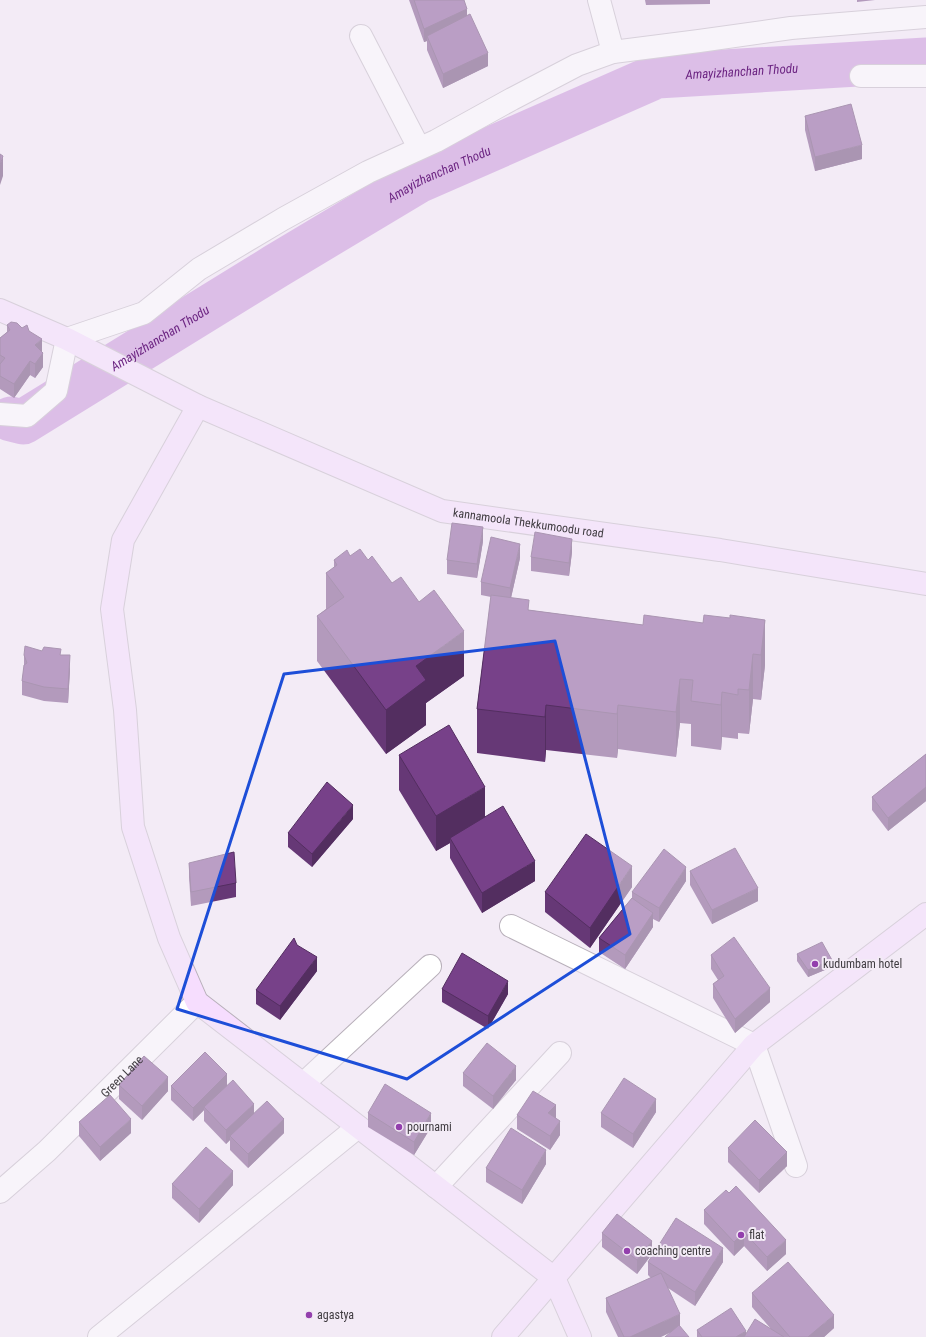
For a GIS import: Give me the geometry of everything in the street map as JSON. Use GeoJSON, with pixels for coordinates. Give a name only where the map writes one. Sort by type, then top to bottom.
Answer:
{"type":"FeatureCollection","features":[{"type":"Feature","properties":{"kind":"street"},"geometry":{"type":"LineString","coordinates":[[599,0],[613,52]]}},
{"type":"Feature","properties":{"kind":"street"},"geometry":{"type":"LineString","coordinates":[[0,414],[27,416],[56,391],[67,339],[144,313],[199,269],[283,219],[362,176],[436,141],[512,99],[577,66],[613,52],[699,42],[791,28],[926,17]]}},
{"type":"Feature","properties":{"kind":"street"},"geometry":{"type":"LineString","coordinates":[[361,36],[419,148]]}},
{"type":"Feature","properties":{"kind":"street"},"geometry":{"type":"LineString","coordinates":[[861,76],[926,76]]}},
{"type":"Feature","properties":{"kind":"street","name":"kannamoola Thekkumoodu road"},"geometry":{"type":"LineString","coordinates":[[0,310],[67,339],[198,406],[442,511],[720,550],[926,584]]}},
{"type":"Feature","properties":{"kind":"street"},"geometry":{"type":"LineString","coordinates":[[198,406],[123,540],[112,609],[125,710],[133,827],[169,938],[197,1002],[554,1278],[580,1337]]}},
{"type":"Feature","properties":{"kind":"street"},"geometry":{"type":"LineString","coordinates":[[504,1337],[754,1045],[926,914]]}},
{"type":"Feature","properties":{"kind":"street"},"geometry":{"type":"LineString","coordinates":[[511,926],[754,1045],[796,1166]]}},
{"type":"Feature","properties":{"kind":"street"},"geometry":{"type":"LineString","coordinates":[[303,1084],[430,966]]}},
{"type":"Feature","properties":{"kind":"street","name":"Green Lane"},"geometry":{"type":"LineString","coordinates":[[0,1192],[47,1151],[197,1002]]}},
{"type":"Feature","properties":{"kind":"street"},"geometry":{"type":"LineString","coordinates":[[436,1187],[560,1053]]}},
{"type":"Feature","properties":{"kind":"street"},"geometry":{"type":"LineString","coordinates":[[107,1334],[358,1127]]}},
{"type":"Feature","properties":{"kind":"highlighted area"},"geometry":{"type":"Polygon","coordinates":[[[555,641],[630,934],[407,1079],[177,1009],[284,674],[555,641]]]}},
{"type":"Feature","properties":{"kind":"building"},"geometry":{"type":"Polygon","coordinates":[[[414,0],[464,0],[467,9],[424,29],[414,0]]]}},
{"type":"Feature","properties":{"kind":"building"},"geometry":{"type":"Polygon","coordinates":[[[470,14],[488,53],[443,74],[427,36],[470,14]]]}},
{"type":"Feature","properties":{"kind":"building"},"geometry":{"type":"Polygon","coordinates":[[[851,104],[862,145],[815,157],[805,116],[851,104]]]}},
{"type":"Feature","properties":{"kind":"building"},"geometry":{"type":"Polygon","coordinates":[[[0,154],[3,156],[0,165],[0,154]]]}},
{"type":"Feature","properties":{"kind":"building"},"geometry":{"type":"Polygon","coordinates":[[[11,322],[17,323],[22,328],[27,325],[29,331],[42,339],[35,345],[43,353],[35,364],[30,361],[14,384],[0,376],[0,364],[5,358],[0,355],[0,338],[10,330],[7,325],[11,322]]]}},
{"type":"Feature","properties":{"kind":"building"},"geometry":{"type":"Polygon","coordinates":[[[452,523],[483,527],[477,564],[447,560],[452,523]]]}},
{"type":"Feature","properties":{"kind":"building"},"geometry":{"type":"Polygon","coordinates":[[[535,532],[572,539],[569,563],[531,557],[535,532]]]}},
{"type":"Feature","properties":{"kind":"building"},"geometry":{"type":"Polygon","coordinates":[[[491,537],[520,544],[510,588],[481,582],[491,537]]]}},
{"type":"Feature","properties":{"kind":"building"},"geometry":{"type":"Polygon","coordinates":[[[360,549],[368,560],[372,556],[392,583],[401,577],[419,602],[434,590],[464,631],[416,666],[426,680],[386,710],[317,616],[344,597],[326,573],[337,565],[334,560],[347,550],[350,556],[360,549]]]}},
{"type":"Feature","properties":{"kind":"building"},"geometry":{"type":"Polygon","coordinates":[[[491,595],[529,600],[528,610],[643,625],[644,615],[703,623],[704,615],[730,618],[730,615],[765,620],[761,655],[753,654],[749,690],[738,689],[738,695],[722,692],[721,705],[691,701],[693,680],[680,679],[676,712],[618,705],[617,714],[546,705],[545,717],[477,709],[491,595]]]}},
{"type":"Feature","properties":{"kind":"building"},"geometry":{"type":"Polygon","coordinates":[[[25,646],[42,651],[44,647],[61,649],[60,655],[70,655],[68,689],[44,687],[22,681],[24,665],[27,663],[24,655],[25,646]]]}},
{"type":"Feature","properties":{"kind":"building"},"geometry":{"type":"Polygon","coordinates":[[[449,725],[485,787],[436,816],[399,755],[449,725]]]}},
{"type":"Feature","properties":{"kind":"building"},"geometry":{"type":"Polygon","coordinates":[[[926,754],[926,787],[888,818],[872,797],[926,754]]]}},
{"type":"Feature","properties":{"kind":"building"},"geometry":{"type":"Polygon","coordinates":[[[327,782],[353,805],[312,854],[288,833],[327,782]]]}},
{"type":"Feature","properties":{"kind":"building"},"geometry":{"type":"Polygon","coordinates":[[[503,806],[535,861],[482,893],[450,838],[503,806]]]}},
{"type":"Feature","properties":{"kind":"building"},"geometry":{"type":"Polygon","coordinates":[[[586,834],[632,866],[590,928],[545,892],[586,834]]]}},
{"type":"Feature","properties":{"kind":"building"},"geometry":{"type":"Polygon","coordinates":[[[735,848],[758,888],[712,910],[690,871],[735,848]]]}},
{"type":"Feature","properties":{"kind":"building"},"geometry":{"type":"Polygon","coordinates":[[[664,849],[686,867],[659,908],[632,892],[664,849]]]}},
{"type":"Feature","properties":{"kind":"building"},"geometry":{"type":"Polygon","coordinates":[[[234,852],[236,883],[191,892],[189,863],[234,852]]]}},
{"type":"Feature","properties":{"kind":"building"},"geometry":{"type":"Polygon","coordinates":[[[632,898],[653,913],[625,955],[599,938],[632,898]]]}},
{"type":"Feature","properties":{"kind":"building"},"geometry":{"type":"Polygon","coordinates":[[[734,937],[770,988],[735,1019],[713,984],[724,976],[711,955],[734,937]]]}},
{"type":"Feature","properties":{"kind":"building"},"geometry":{"type":"Polygon","coordinates":[[[294,938],[297,945],[317,957],[280,1006],[256,990],[294,938]]]}},
{"type":"Feature","properties":{"kind":"building"},"geometry":{"type":"Polygon","coordinates":[[[822,942],[832,960],[808,970],[797,954],[822,942]]]}},
{"type":"Feature","properties":{"kind":"building"},"geometry":{"type":"Polygon","coordinates":[[[462,953],[508,981],[488,1016],[442,989],[462,953]]]}},
{"type":"Feature","properties":{"kind":"building"},"geometry":{"type":"Polygon","coordinates":[[[487,1043],[516,1066],[493,1096],[463,1073],[487,1043]]]}},
{"type":"Feature","properties":{"kind":"building"},"geometry":{"type":"Polygon","coordinates":[[[205,1052],[227,1074],[193,1108],[171,1086],[205,1052]]]}},
{"type":"Feature","properties":{"kind":"building"},"geometry":{"type":"Polygon","coordinates":[[[144,1056],[168,1077],[142,1106],[119,1085],[144,1056]]]}},
{"type":"Feature","properties":{"kind":"building"},"geometry":{"type":"Polygon","coordinates":[[[624,1078],[656,1099],[633,1134],[601,1113],[624,1078]]]}},
{"type":"Feature","properties":{"kind":"building"},"geometry":{"type":"Polygon","coordinates":[[[233,1080],[254,1104],[226,1130],[204,1107],[233,1080]]]}},
{"type":"Feature","properties":{"kind":"building"},"geometry":{"type":"Polygon","coordinates":[[[385,1084],[431,1113],[414,1142],[368,1113],[385,1084]]]}},
{"type":"Feature","properties":{"kind":"building"},"geometry":{"type":"Polygon","coordinates":[[[533,1091],[556,1105],[548,1113],[560,1121],[550,1136],[517,1115],[533,1091]]]}},
{"type":"Feature","properties":{"kind":"building"},"geometry":{"type":"Polygon","coordinates":[[[110,1095],[131,1119],[100,1147],[79,1122],[110,1095]]]}},
{"type":"Feature","properties":{"kind":"building"},"geometry":{"type":"Polygon","coordinates":[[[267,1101],[284,1119],[248,1154],[230,1136],[267,1101]]]}},
{"type":"Feature","properties":{"kind":"building"},"geometry":{"type":"Polygon","coordinates":[[[755,1120],[787,1152],[759,1180],[728,1148],[755,1120]]]}},
{"type":"Feature","properties":{"kind":"building"},"geometry":{"type":"Polygon","coordinates":[[[511,1128],[546,1150],[522,1190],[486,1168],[511,1128]]]}},
{"type":"Feature","properties":{"kind":"building"},"geometry":{"type":"Polygon","coordinates":[[[206,1147],[233,1171],[199,1209],[172,1184],[206,1147]]]}},
{"type":"Feature","properties":{"kind":"building"},"geometry":{"type":"Polygon","coordinates":[[[736,1186],[786,1240],[767,1257],[744,1232],[734,1242],[704,1210],[726,1190],[729,1193],[736,1186]]]}},
{"type":"Feature","properties":{"kind":"building"},"geometry":{"type":"Polygon","coordinates":[[[617,1214],[652,1241],[637,1260],[602,1233],[617,1214]]]}},
{"type":"Feature","properties":{"kind":"building"},"geometry":{"type":"Polygon","coordinates":[[[676,1218],[723,1248],[695,1292],[648,1262],[676,1218]]]}},
{"type":"Feature","properties":{"kind":"building"},"geometry":{"type":"Polygon","coordinates":[[[788,1262],[834,1315],[808,1337],[790,1337],[752,1293],[788,1262]]]}},
{"type":"Feature","properties":{"kind":"building"},"geometry":{"type":"Polygon","coordinates":[[[661,1273],[680,1314],[630,1337],[624,1337],[606,1298],[661,1273]]]}},
{"type":"Feature","properties":{"kind":"building"},"geometry":{"type":"Polygon","coordinates":[[[731,1308],[746,1331],[736,1337],[702,1337],[697,1330],[731,1308]]]}},
{"type":"Feature","properties":{"kind":"building"},"geometry":{"type":"Polygon","coordinates":[[[755,1319],[784,1337],[744,1337],[755,1319]]]}},
{"type":"Feature","properties":{"kind":"building"},"geometry":{"type":"Polygon","coordinates":[[[679,1325],[689,1337],[665,1337],[679,1325]]]}},
{"type":"Feature","properties":{"kind":"waterway","name":"Amayizhanchan Thodu"},"geometry":{"type":"LineString","coordinates":[[11,419],[23,422],[276,266],[418,181],[657,76],[926,60]]}},
{"type":"Feature","properties":{"kind":"place","name":"kudumbam hotel"},"geometry":{"type":"Point","coordinates":[815,964]}},
{"type":"Feature","properties":{"kind":"place","name":"pournami"},"geometry":{"type":"Point","coordinates":[399,1127]}},
{"type":"Feature","properties":{"kind":"place","name":"flat"},"geometry":{"type":"Point","coordinates":[741,1235]}},
{"type":"Feature","properties":{"kind":"place","name":"coaching centre"},"geometry":{"type":"Point","coordinates":[627,1251]}},
{"type":"Feature","properties":{"kind":"place","name":"agastya"},"geometry":{"type":"Point","coordinates":[309,1315]}}]}
